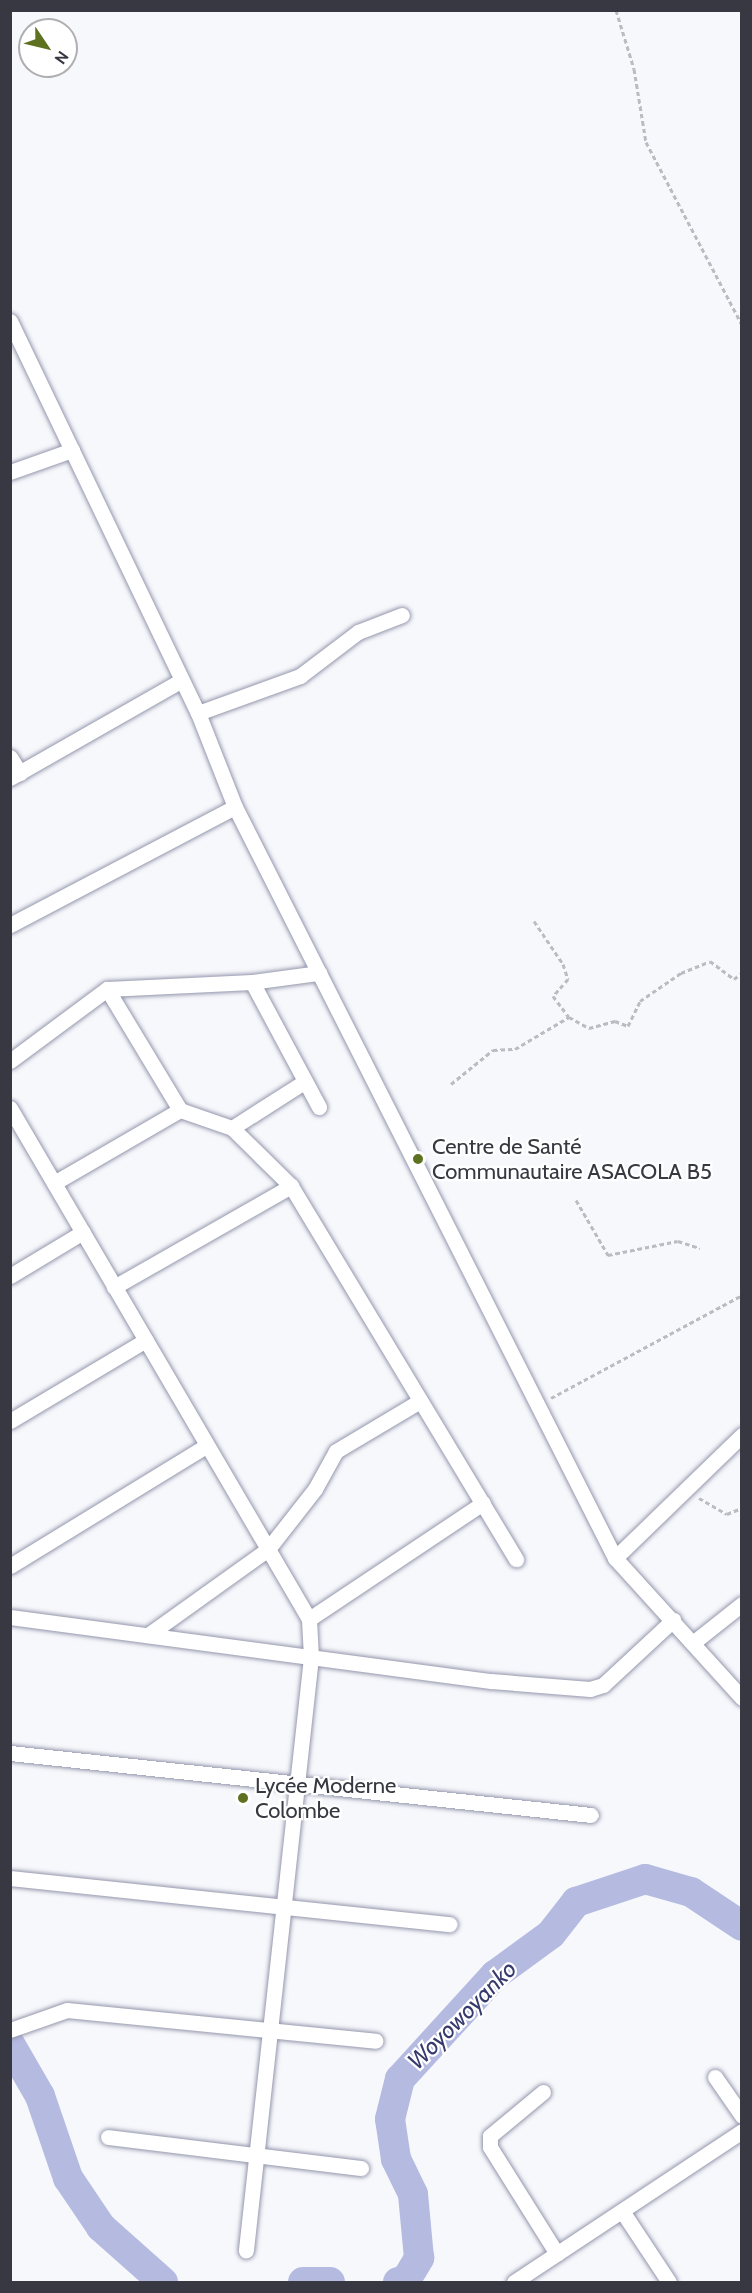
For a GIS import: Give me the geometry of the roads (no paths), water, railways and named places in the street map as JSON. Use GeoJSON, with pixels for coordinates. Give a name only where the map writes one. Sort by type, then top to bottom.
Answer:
{"type":"FeatureCollection","features":[{"type":"Feature","properties":{"kind":"street"},"geometry":{"type":"LineString","coordinates":[[10,321],[180,681],[198,713],[235,807],[615,1558],[741,1698]]}},
{"type":"Feature","properties":{"kind":"street"},"geometry":{"type":"LineString","coordinates":[[10,472],[72,450]]}},
{"type":"Feature","properties":{"kind":"street"},"geometry":{"type":"LineString","coordinates":[[198,713],[300,676],[358,632],[402,615]]}},
{"type":"Feature","properties":{"kind":"street"},"geometry":{"type":"LineString","coordinates":[[10,757],[15,775],[180,681]]}},
{"type":"Feature","properties":{"kind":"street"},"geometry":{"type":"LineString","coordinates":[[10,925],[235,807]]}},
{"type":"Feature","properties":{"kind":"street"},"geometry":{"type":"LineString","coordinates":[[10,1061],[106,989],[252,982],[319,973]]}},
{"type":"Feature","properties":{"kind":"street"},"geometry":{"type":"LineString","coordinates":[[252,982],[304,1082],[320,1107]]}},
{"type":"Feature","properties":{"kind":"street"},"geometry":{"type":"LineString","coordinates":[[106,989],[180,1110],[232,1128],[291,1186],[516,1559]]}},
{"type":"Feature","properties":{"kind":"street"},"geometry":{"type":"LineString","coordinates":[[232,1128],[304,1082]]}},
{"type":"Feature","properties":{"kind":"street"},"geometry":{"type":"LineString","coordinates":[[54,1183],[180,1110]]}},
{"type":"Feature","properties":{"kind":"street"},"geometry":{"type":"LineString","coordinates":[[13,1118],[54,1183],[309,1619],[311,1657],[246,2250]]}},
{"type":"Feature","properties":{"kind":"street"},"geometry":{"type":"LineString","coordinates":[[114,1287],[291,1186]]}},
{"type":"Feature","properties":{"kind":"street"},"geometry":{"type":"LineString","coordinates":[[10,1276],[83,1233]]}},
{"type":"Feature","properties":{"kind":"street"},"geometry":{"type":"LineString","coordinates":[[10,1421],[146,1340]]}},
{"type":"Feature","properties":{"kind":"street"},"geometry":{"type":"LineString","coordinates":[[148,1635],[267,1549],[303,1505],[336,1451],[420,1401]]}},
{"type":"Feature","properties":{"kind":"street"},"geometry":{"type":"LineString","coordinates":[[615,1558],[687,1491],[741,1435]]}},
{"type":"Feature","properties":{"kind":"street"},"geometry":{"type":"LineString","coordinates":[[10,1566],[206,1446]]}},
{"type":"Feature","properties":{"kind":"street"},"geometry":{"type":"LineString","coordinates":[[309,1619],[483,1503]]}},
{"type":"Feature","properties":{"kind":"street"},"geometry":{"type":"LineString","coordinates":[[693,1642],[741,1604]]}},
{"type":"Feature","properties":{"kind":"street"},"geometry":{"type":"LineString","coordinates":[[10,1617],[491,1681],[590,1689],[603,1685],[673,1620]]}},
{"type":"Feature","properties":{"kind":"street"},"geometry":{"type":"LineString","coordinates":[[10,1753],[591,1815]]}},
{"type":"Feature","properties":{"kind":"street"},"geometry":{"type":"LineString","coordinates":[[10,1878],[450,1924]]}},
{"type":"Feature","properties":{"kind":"street"},"geometry":{"type":"LineString","coordinates":[[10,2030],[33,2025],[67,2010],[375,2042]]}},
{"type":"Feature","properties":{"kind":"street"},"geometry":{"type":"LineString","coordinates":[[715,2078],[741,2115]]}},
{"type":"Feature","properties":{"kind":"street"},"geometry":{"type":"LineString","coordinates":[[543,2092],[490,2136],[490,2147],[557,2254]]}},
{"type":"Feature","properties":{"kind":"street"},"geometry":{"type":"LineString","coordinates":[[514,2283],[741,2131]]}},
{"type":"Feature","properties":{"kind":"street"},"geometry":{"type":"LineString","coordinates":[[108,2137],[361,2168]]}},
{"type":"Feature","properties":{"kind":"street"},"geometry":{"type":"LineString","coordinates":[[622,2211],[669,2283]]}},
{"type":"Feature","properties":{"kind":"waterway","name":"Woyowoyanko"},"geometry":{"type":"LineString","coordinates":[[398,2282],[406,2280],[419,2258],[413,2194],[396,2159],[390,2119],[400,2079],[495,1975],[551,1934],[576,1902],[645,1879],[691,1892],[742,1926]]}},
{"type":"Feature","properties":{"kind":"waterway","name":"Woyowoyanko"},"geometry":{"type":"LineString","coordinates":[[10,2044],[40,2096],[68,2178],[101,2227],[163,2282]]}},
{"type":"Feature","properties":{"kind":"waterway","name":"Woyowoyanko"},"geometry":{"type":"LineString","coordinates":[[303,2282],[330,2282]]}},
{"type":"Feature","properties":{"kind":"place","name":"Centre de Santé Communautaire ASACOLA B5"},"geometry":{"type":"Point","coordinates":[418,1159]}},
{"type":"Feature","properties":{"kind":"place","name":"Lycée Moderne Colombe"},"geometry":{"type":"Point","coordinates":[243,1798]}}]}
